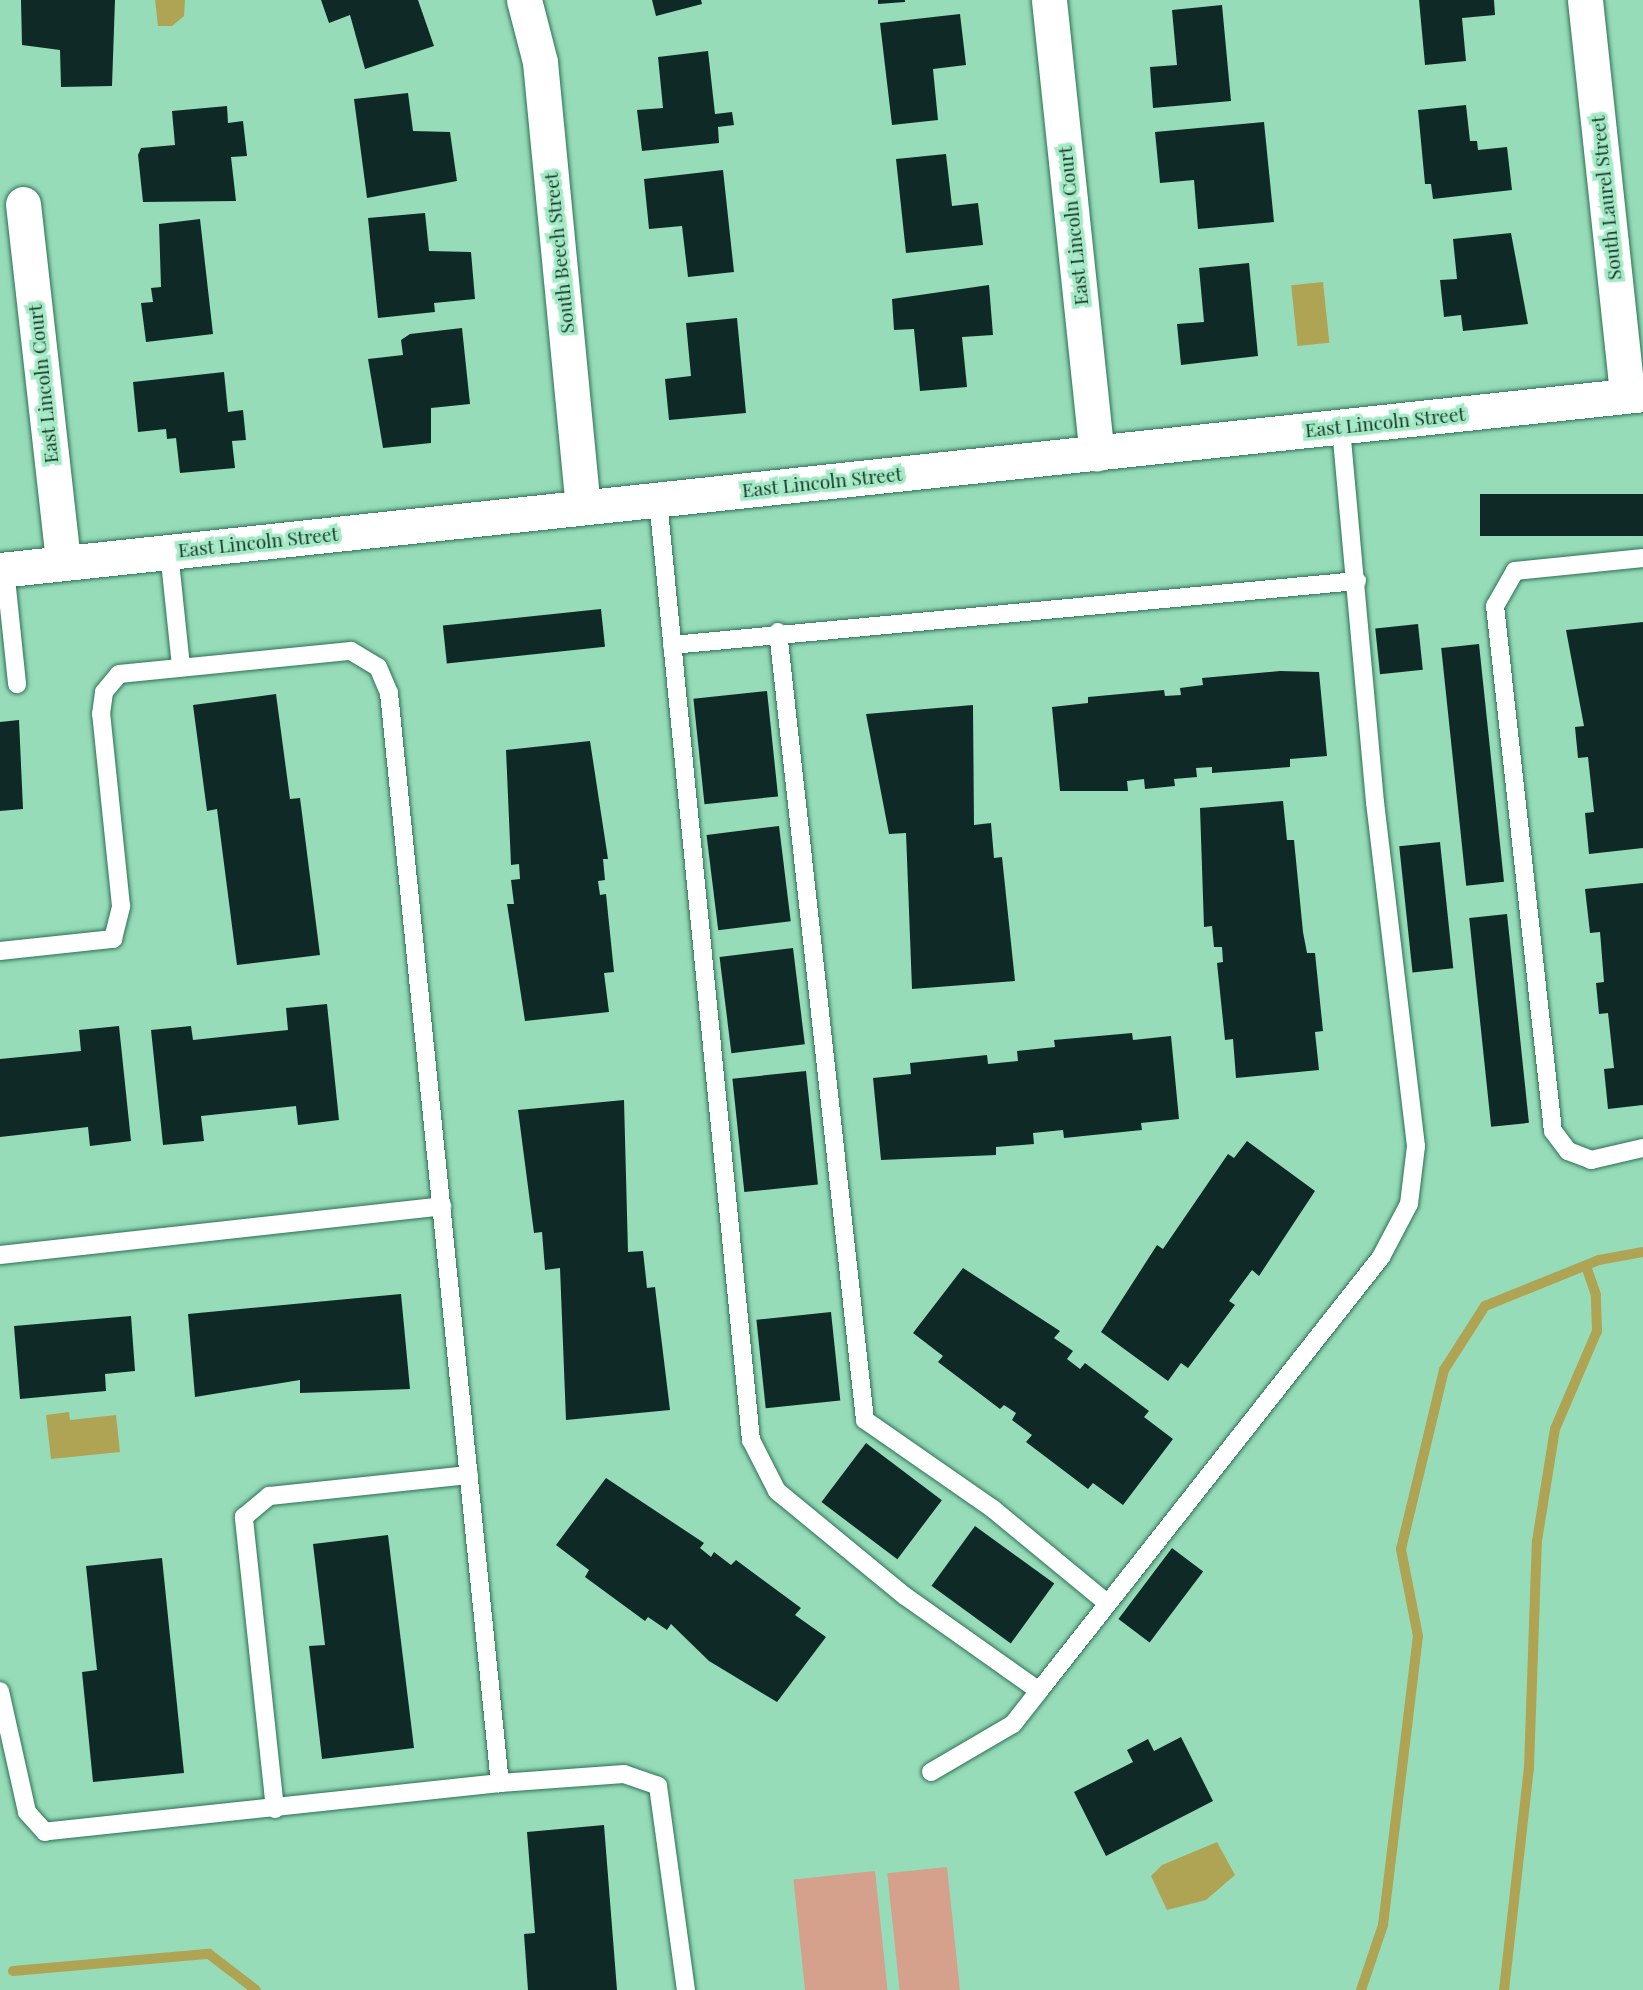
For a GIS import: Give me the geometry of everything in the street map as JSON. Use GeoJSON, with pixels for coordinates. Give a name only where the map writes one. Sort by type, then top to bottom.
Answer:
{"type":"FeatureCollection","features":[{"type":"Feature","properties":{"kind":"street","name":"South Beech Street"},"geometry":{"type":"LineString","coordinates":[[524,0],[540,62],[583,508]]}},
{"type":"Feature","properties":{"kind":"street","name":"East Lincoln Court"},"geometry":{"type":"LineString","coordinates":[[1049,0],[1097,453]]}},
{"type":"Feature","properties":{"kind":"street","name":"South Laurel Street"},"geometry":{"type":"LineString","coordinates":[[1585,0],[1635,395]]}},
{"type":"Feature","properties":{"kind":"street","name":"East Lincoln Court"},"geometry":{"type":"LineString","coordinates":[[23,204],[63,563]]}},
{"type":"Feature","properties":{"kind":"street","name":"East Lincoln Street"},"geometry":{"type":"LineString","coordinates":[[2,570],[1635,395]]}},
{"type":"Feature","properties":{"kind":"lane"},"geometry":{"type":"LineString","coordinates":[[931,1772],[1013,1724],[1106,1602],[1381,1257],[1409,1204],[1416,1146],[1341,427]]}},
{"type":"Feature","properties":{"kind":"lane"},"geometry":{"type":"LineString","coordinates":[[658,500],[751,1440],[777,1491],[905,1596],[1039,1691]]}},
{"type":"Feature","properties":{"kind":"lane"},"geometry":{"type":"LineString","coordinates":[[169,552],[181,666]]}},
{"type":"Feature","properties":{"kind":"lane"},"geometry":{"type":"LineString","coordinates":[[1643,558],[1515,570],[1495,606],[1550,1120],[1559,1142],[1579,1157],[1604,1160],[1643,1148]]}},
{"type":"Feature","properties":{"kind":"lane"},"geometry":{"type":"LineString","coordinates":[[2,570],[17,684]]}},
{"type":"Feature","properties":{"kind":"lane"},"geometry":{"type":"LineString","coordinates":[[672,645],[778,632],[1357,580]]}},
{"type":"Feature","properties":{"kind":"lane"},"geometry":{"type":"LineString","coordinates":[[778,632],[865,1420],[993,1509],[1106,1602]]}},
{"type":"Feature","properties":{"kind":"lane"},"geometry":{"type":"LineString","coordinates":[[0,951],[113,939],[121,906],[104,692],[119,674],[351,651],[366,657],[385,679],[500,1783]]}},
{"type":"Feature","properties":{"kind":"lane"},"geometry":{"type":"LineString","coordinates":[[0,1255],[442,1206]]}},
{"type":"Feature","properties":{"kind":"lane"},"geometry":{"type":"LineString","coordinates":[[275,1809],[244,1517],[268,1496],[469,1475]]}},
{"type":"Feature","properties":{"kind":"lane"},"geometry":{"type":"LineString","coordinates":[[0,1690],[27,1812],[44,1832],[500,1783],[624,1774],[658,1786],[687,1990]]}},
{"type":"Feature","properties":{"kind":"shaded area"},"geometry":{"type":"Polygon","coordinates":[[[155,0],[185,0],[184,16],[172,26],[158,26],[155,0]]]}},
{"type":"Feature","properties":{"kind":"shaded area"},"geometry":{"type":"Polygon","coordinates":[[[1323,282],[1329,343],[1298,346],[1291,285],[1323,282]]]}},
{"type":"Feature","properties":{"kind":"shaded area"},"geometry":{"type":"Polygon","coordinates":[[[69,1412],[70,1420],[116,1415],[120,1452],[51,1459],[46,1415],[69,1412]]]}},
{"type":"Feature","properties":{"kind":"shaded area"},"geometry":{"type":"Polygon","coordinates":[[[1217,1842],[1235,1875],[1206,1900],[1167,1910],[1151,1876],[1162,1865],[1217,1842]]]}},
{"type":"Feature","properties":{"kind":"shaded area"},"geometry":{"type":"Polygon","coordinates":[[[947,1867],[960,1990],[900,1990],[887,1873],[947,1867]]]}},
{"type":"Feature","properties":{"kind":"shaded area"},"geometry":{"type":"Polygon","coordinates":[[[875,1871],[888,1990],[805,1990],[793,1880],[875,1871]]]}},
{"type":"Feature","properties":{"kind":"building"},"geometry":{"type":"Polygon","coordinates":[[[21,0],[115,0],[112,86],[61,87],[60,50],[22,45],[21,0]]]}},
{"type":"Feature","properties":{"kind":"building"},"geometry":{"type":"Polygon","coordinates":[[[321,0],[418,0],[434,46],[365,69],[350,15],[329,23],[321,0]]]}},
{"type":"Feature","properties":{"kind":"building"},"geometry":{"type":"Polygon","coordinates":[[[652,0],[701,0],[702,4],[656,16],[652,0]]]}},
{"type":"Feature","properties":{"kind":"building"},"geometry":{"type":"Polygon","coordinates":[[[878,0],[905,0],[905,2],[878,4],[878,0]]]}},
{"type":"Feature","properties":{"kind":"building"},"geometry":{"type":"Polygon","coordinates":[[[1419,0],[1494,0],[1495,15],[1462,18],[1466,61],[1425,65],[1419,0]]]}},
{"type":"Feature","properties":{"kind":"building"},"geometry":{"type":"Polygon","coordinates":[[[1222,5],[1231,101],[1153,108],[1150,67],[1177,65],[1172,10],[1222,5]]]}},
{"type":"Feature","properties":{"kind":"building"},"geometry":{"type":"Polygon","coordinates":[[[960,14],[966,65],[933,69],[938,120],[892,125],[880,23],[960,14]]]}},
{"type":"Feature","properties":{"kind":"building"},"geometry":{"type":"Polygon","coordinates":[[[708,51],[715,114],[732,112],[734,125],[718,127],[719,143],[642,151],[637,110],[663,108],[658,57],[708,51]]]}},
{"type":"Feature","properties":{"kind":"building"},"geometry":{"type":"Polygon","coordinates":[[[408,93],[413,131],[450,132],[457,181],[367,198],[354,99],[408,93]]]}},
{"type":"Feature","properties":{"kind":"building"},"geometry":{"type":"Polygon","coordinates":[[[1466,105],[1470,141],[1477,141],[1478,150],[1507,147],[1512,190],[1433,199],[1431,184],[1425,184],[1418,110],[1466,105]]]}},
{"type":"Feature","properties":{"kind":"building"},"geometry":{"type":"Polygon","coordinates":[[[227,106],[228,123],[243,121],[247,156],[231,157],[236,201],[143,202],[138,155],[141,148],[175,145],[172,111],[227,106]]]}},
{"type":"Feature","properties":{"kind":"building"},"geometry":{"type":"Polygon","coordinates":[[[1264,122],[1274,222],[1198,229],[1194,180],[1160,183],[1155,132],[1264,122]]]}},
{"type":"Feature","properties":{"kind":"building"},"geometry":{"type":"Polygon","coordinates":[[[946,154],[952,206],[978,203],[983,245],[906,253],[896,159],[946,154]]]}},
{"type":"Feature","properties":{"kind":"building"},"geometry":{"type":"Polygon","coordinates":[[[723,170],[734,272],[688,277],[682,226],[649,229],[644,179],[723,170]]]}},
{"type":"Feature","properties":{"kind":"building"},"geometry":{"type":"Polygon","coordinates":[[[425,213],[429,251],[471,252],[475,299],[434,303],[435,312],[378,318],[368,218],[425,213]]]}},
{"type":"Feature","properties":{"kind":"building"},"geometry":{"type":"Polygon","coordinates":[[[200,219],[213,334],[146,342],[141,303],[153,302],[151,288],[161,287],[159,224],[200,219]]]}},
{"type":"Feature","properties":{"kind":"building"},"geometry":{"type":"Polygon","coordinates":[[[1511,233],[1528,324],[1463,331],[1461,315],[1444,317],[1440,280],[1457,279],[1453,239],[1511,233]]]}},
{"type":"Feature","properties":{"kind":"building"},"geometry":{"type":"Polygon","coordinates":[[[1249,263],[1258,356],[1181,365],[1177,324],[1204,322],[1199,268],[1249,263]]]}},
{"type":"Feature","properties":{"kind":"building"},"geometry":{"type":"Polygon","coordinates":[[[989,285],[993,335],[962,337],[967,387],[920,391],[914,329],[894,330],[892,299],[989,285]]]}},
{"type":"Feature","properties":{"kind":"building"},"geometry":{"type":"Polygon","coordinates":[[[737,318],[746,413],[669,420],[665,379],[691,376],[686,323],[737,318]]]}},
{"type":"Feature","properties":{"kind":"building"},"geometry":{"type":"Polygon","coordinates":[[[462,328],[470,404],[431,408],[431,443],[383,448],[368,359],[403,355],[401,340],[410,334],[462,328]]]}},
{"type":"Feature","properties":{"kind":"building"},"geometry":{"type":"Polygon","coordinates":[[[224,372],[228,412],[243,410],[246,440],[232,441],[235,468],[180,473],[176,438],[167,439],[166,429],[138,432],[133,382],[224,372]]]}},
{"type":"Feature","properties":{"kind":"building"},"geometry":{"type":"Polygon","coordinates":[[[1480,494],[1643,494],[1643,536],[1480,536],[1480,494]]]}},
{"type":"Feature","properties":{"kind":"building"},"geometry":{"type":"Polygon","coordinates":[[[601,609],[605,647],[447,663],[443,626],[601,609]]]}},
{"type":"Feature","properties":{"kind":"building"},"geometry":{"type":"Polygon","coordinates":[[[1643,622],[1643,848],[1589,854],[1585,813],[1594,812],[1588,757],[1578,758],[1575,727],[1584,726],[1566,630],[1643,622]]]}},
{"type":"Feature","properties":{"kind":"building"},"geometry":{"type":"Polygon","coordinates":[[[1418,624],[1423,670],[1380,674],[1375,628],[1418,624]]]}},
{"type":"Feature","properties":{"kind":"building"},"geometry":{"type":"Polygon","coordinates":[[[1479,644],[1504,882],[1466,886],[1441,648],[1479,644]]]}},
{"type":"Feature","properties":{"kind":"building"},"geometry":{"type":"Polygon","coordinates":[[[1280,671],[1319,672],[1327,756],[1290,759],[1290,767],[1212,773],[1212,767],[1196,768],[1197,777],[1174,779],[1175,786],[1145,789],[1144,779],[1127,781],[1128,791],[1060,791],[1052,707],[1088,703],[1088,697],[1164,690],[1165,696],[1181,695],[1180,688],[1203,685],[1202,678],[1280,671]]]}},
{"type":"Feature","properties":{"kind":"building"},"geometry":{"type":"Polygon","coordinates":[[[767,691],[778,796],[704,804],[693,699],[767,691]]]}},
{"type":"Feature","properties":{"kind":"building"},"geometry":{"type":"Polygon","coordinates":[[[276,694],[290,799],[300,798],[320,955],[237,965],[217,809],[207,811],[193,705],[276,694]]]}},
{"type":"Feature","properties":{"kind":"building"},"geometry":{"type":"Polygon","coordinates":[[[973,705],[974,825],[991,823],[994,858],[1002,857],[1015,981],[912,989],[906,833],[889,834],[866,714],[973,705]]]}},
{"type":"Feature","properties":{"kind":"building"},"geometry":{"type":"Polygon","coordinates":[[[19,720],[23,809],[0,811],[0,722],[19,720]]]}},
{"type":"Feature","properties":{"kind":"building"},"geometry":{"type":"Polygon","coordinates":[[[590,741],[608,859],[603,859],[605,880],[598,881],[600,895],[606,894],[614,972],[604,973],[609,1012],[525,1021],[507,904],[514,904],[511,880],[520,879],[519,864],[511,865],[506,750],[590,741]]]}},
{"type":"Feature","properties":{"kind":"building"},"geometry":{"type":"Polygon","coordinates":[[[1283,801],[1287,840],[1294,840],[1307,953],[1315,953],[1323,1031],[1315,1032],[1319,1070],[1236,1078],[1233,1039],[1225,1040],[1217,963],[1223,962],[1222,947],[1214,947],[1212,926],[1204,927],[1200,808],[1283,801]]]}},
{"type":"Feature","properties":{"kind":"building"},"geometry":{"type":"Polygon","coordinates":[[[779,826],[791,921],[718,930],[707,835],[779,826]]]}},
{"type":"Feature","properties":{"kind":"building"},"geometry":{"type":"Polygon","coordinates":[[[1440,842],[1453,968],[1412,973],[1399,846],[1440,842]]]}},
{"type":"Feature","properties":{"kind":"building"},"geometry":{"type":"Polygon","coordinates":[[[1643,883],[1643,1105],[1608,1109],[1604,1069],[1614,1068],[1608,1013],[1599,1014],[1596,983],[1604,982],[1600,932],[1590,933],[1585,889],[1643,883]]]}},
{"type":"Feature","properties":{"kind":"building"},"geometry":{"type":"Polygon","coordinates":[[[1507,914],[1529,1123],[1491,1127],[1469,918],[1507,914]]]}},
{"type":"Feature","properties":{"kind":"building"},"geometry":{"type":"Polygon","coordinates":[[[793,948],[805,1044],[731,1053],[720,957],[793,948]]]}},
{"type":"Feature","properties":{"kind":"building"},"geometry":{"type":"Polygon","coordinates":[[[327,1004],[339,1120],[298,1125],[296,1106],[201,1116],[204,1141],[163,1145],[151,1030],[191,1026],[193,1040],[288,1030],[286,1008],[327,1004]]]}},
{"type":"Feature","properties":{"kind":"building"},"geometry":{"type":"Polygon","coordinates":[[[119,1026],[131,1141],[90,1146],[88,1127],[0,1137],[0,1059],[81,1051],[79,1030],[119,1026]]]}},
{"type":"Feature","properties":{"kind":"building"},"geometry":{"type":"Polygon","coordinates":[[[1132,1033],[1133,1040],[1171,1036],[1179,1119],[1141,1123],[1142,1130],[1064,1138],[1063,1130],[1033,1133],[1034,1144],[996,1147],[996,1155],[881,1160],[873,1078],[911,1074],[910,1063],[987,1055],[988,1064],[1018,1061],[1017,1051],[1055,1047],[1054,1040],[1132,1033]]]}},
{"type":"Feature","properties":{"kind":"building"},"geometry":{"type":"Polygon","coordinates":[[[806,1071],[818,1184],[744,1192],[732,1079],[806,1071]]]}},
{"type":"Feature","properties":{"kind":"building"},"geometry":{"type":"Polygon","coordinates":[[[624,1100],[628,1252],[643,1251],[647,1288],[655,1287],[670,1410],[566,1420],[560,1268],[545,1270],[542,1232],[534,1233],[518,1110],[624,1100]]]}},
{"type":"Feature","properties":{"kind":"building"},"geometry":{"type":"Polygon","coordinates":[[[1247,1141],[1315,1191],[1259,1276],[1252,1270],[1229,1301],[1235,1305],[1188,1368],[1181,1363],[1168,1381],[1101,1332],[1157,1245],[1163,1249],[1228,1154],[1234,1158],[1247,1141]]]}},
{"type":"Feature","properties":{"kind":"building"},"geometry":{"type":"Polygon","coordinates":[[[963,1268],[1060,1331],[1054,1338],[1073,1351],[1067,1359],[1080,1369],[1085,1363],[1149,1411],[1144,1417],[1173,1439],[1123,1505],[1093,1483],[1088,1489],[1026,1442],[1032,1435],[1012,1420],[1016,1413],[1004,1405],[1000,1409],[938,1362],[943,1356],[913,1333],[963,1268]]]}},
{"type":"Feature","properties":{"kind":"building"},"geometry":{"type":"Polygon","coordinates":[[[401,1294],[410,1389],[300,1393],[300,1380],[195,1397],[188,1314],[401,1294]]]}},
{"type":"Feature","properties":{"kind":"building"},"geometry":{"type":"Polygon","coordinates":[[[831,1312],[840,1401],[766,1408],[756,1320],[831,1312]]]}},
{"type":"Feature","properties":{"kind":"building"},"geometry":{"type":"Polygon","coordinates":[[[131,1316],[135,1371],[105,1374],[106,1391],[20,1399],[14,1326],[131,1316]]]}},
{"type":"Feature","properties":{"kind":"building"},"geometry":{"type":"Polygon","coordinates":[[[866,1443],[942,1500],[897,1559],[821,1502],[866,1443]]]}},
{"type":"Feature","properties":{"kind":"building"},"geometry":{"type":"Polygon","coordinates":[[[606,1478],[704,1543],[700,1548],[711,1557],[714,1552],[731,1565],[736,1560],[801,1608],[795,1615],[826,1637],[777,1702],[709,1661],[671,1624],[667,1630],[648,1617],[645,1621],[585,1577],[589,1570],[556,1545],[606,1478]]]}},
{"type":"Feature","properties":{"kind":"building"},"geometry":{"type":"Polygon","coordinates":[[[975,1526],[1054,1584],[1011,1643],[932,1586],[975,1526]]]}},
{"type":"Feature","properties":{"kind":"building"},"geometry":{"type":"Polygon","coordinates":[[[388,1535],[414,1748],[322,1759],[309,1646],[325,1645],[313,1544],[388,1535]]]}},
{"type":"Feature","properties":{"kind":"building"},"geometry":{"type":"Polygon","coordinates":[[[1172,1548],[1203,1571],[1150,1643],[1118,1619],[1172,1548]]]}},
{"type":"Feature","properties":{"kind":"building"},"geometry":{"type":"Polygon","coordinates":[[[162,1558],[184,1773],[93,1782],[82,1672],[97,1670],[86,1566],[162,1558]]]}},
{"type":"Feature","properties":{"kind":"building"},"geometry":{"type":"Polygon","coordinates":[[[1181,1737],[1213,1801],[1106,1856],[1074,1792],[1133,1762],[1127,1750],[1148,1739],[1154,1751],[1181,1737]]]}},
{"type":"Feature","properties":{"kind":"building"},"geometry":{"type":"Polygon","coordinates":[[[604,1825],[617,1990],[528,1990],[524,1934],[535,1933],[527,1832],[604,1825]]]}},
{"type":"Feature","properties":{"kind":"waterway"},"geometry":{"type":"LineString","coordinates":[[1361,1990],[1383,1925],[1418,1636],[1401,1549],[1444,1370],[1485,1306],[1599,1260],[1643,1252]]}},
{"type":"Feature","properties":{"kind":"waterway"},"geometry":{"type":"LineString","coordinates":[[1504,1990],[1529,1767],[1537,1541],[1555,1429],[1597,1331],[1596,1295],[1586,1266]]}},
{"type":"Feature","properties":{"kind":"waterway"},"geometry":{"type":"LineString","coordinates":[[13,1971],[209,1954],[256,1990]]}}]}
